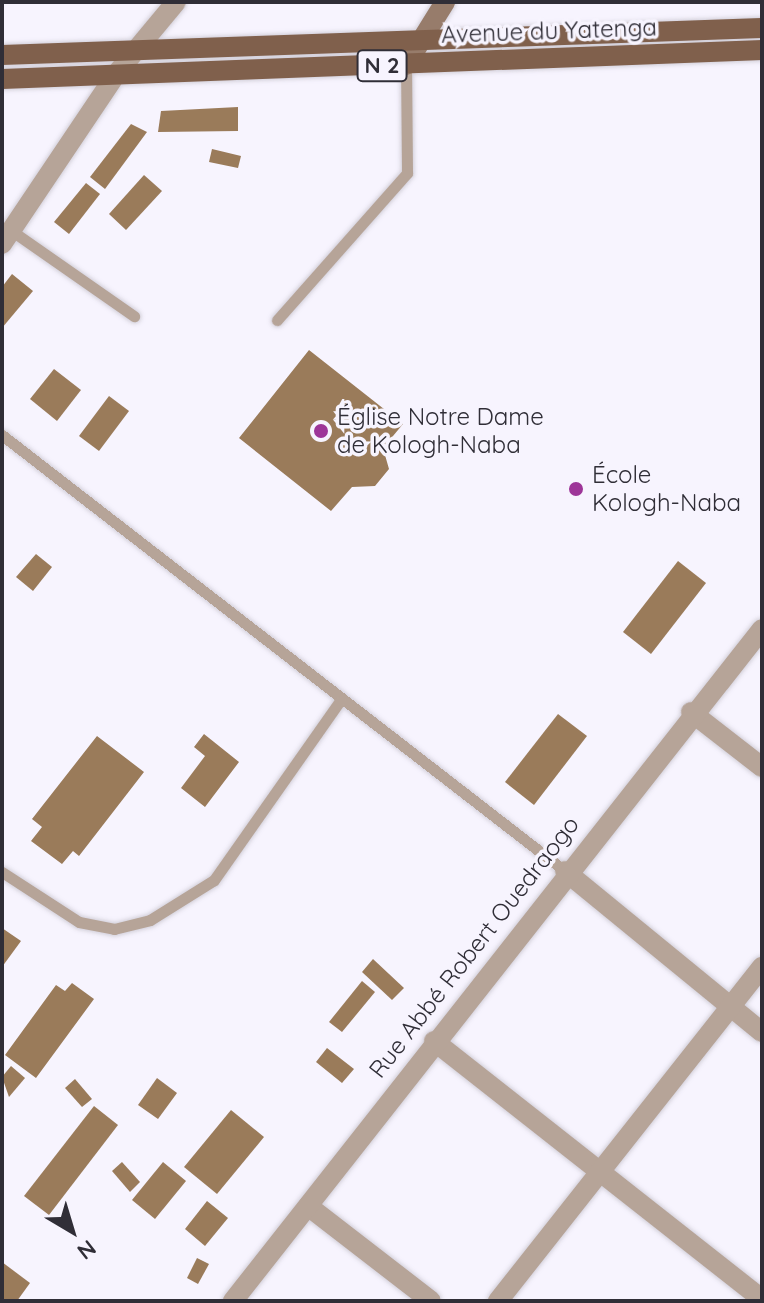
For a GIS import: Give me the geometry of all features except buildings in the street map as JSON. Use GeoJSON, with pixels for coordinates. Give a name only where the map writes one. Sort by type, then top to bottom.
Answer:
{"type":"FeatureCollection","features":[{"type":"Feature","properties":{"kind":"main road","name":"Avenue du Yatenga"},"geometry":{"type":"LineString","coordinates":[[2,55],[762,28]]}},
{"type":"Feature","properties":{"kind":"main road","name":"Avenue du Yatenga"},"geometry":{"type":"LineString","coordinates":[[2,79],[762,50]]}},
{"type":"Feature","properties":{"kind":"street"},"geometry":{"type":"LineString","coordinates":[[7,237],[117,73],[176,2]]}},
{"type":"Feature","properties":{"kind":"street"},"geometry":{"type":"LineString","coordinates":[[406,65],[445,2]]}},
{"type":"Feature","properties":{"kind":"street","name":"Rue Abbé Robert Ouedraogo"},"geometry":{"type":"LineString","coordinates":[[233,1301],[565,871],[691,712],[762,629]]}},
{"type":"Feature","properties":{"kind":"street"},"geometry":{"type":"LineString","coordinates":[[691,712],[762,767]]}},
{"type":"Feature","properties":{"kind":"street"},"geometry":{"type":"LineString","coordinates":[[565,871],[762,1032]]}},
{"type":"Feature","properties":{"kind":"street"},"geometry":{"type":"LineString","coordinates":[[498,1301],[762,967]]}},
{"type":"Feature","properties":{"kind":"street"},"geometry":{"type":"LineString","coordinates":[[434,1041],[762,1299]]}},
{"type":"Feature","properties":{"kind":"street"},"geometry":{"type":"LineString","coordinates":[[308,1206],[431,1301]]}},
{"type":"Feature","properties":{"kind":"lane"},"geometry":{"type":"LineString","coordinates":[[277,320],[407,173],[406,65]]}},
{"type":"Feature","properties":{"kind":"lane"},"geometry":{"type":"LineString","coordinates":[[7,237],[134,316]]}},
{"type":"Feature","properties":{"kind":"lane"},"geometry":{"type":"LineString","coordinates":[[2,435],[339,702],[565,871]]}},
{"type":"Feature","properties":{"kind":"lane"},"geometry":{"type":"LineString","coordinates":[[2,872],[79,922],[114,929],[150,920],[214,880],[339,702]]}},
{"type":"Feature","properties":{"kind":"place","name":"Église Notre Dame de Kologh-Naba"},"geometry":{"type":"Point","coordinates":[321,431]}},
{"type":"Feature","properties":{"kind":"place","name":"École Kologh-Naba"},"geometry":{"type":"Point","coordinates":[576,489]}}]}
